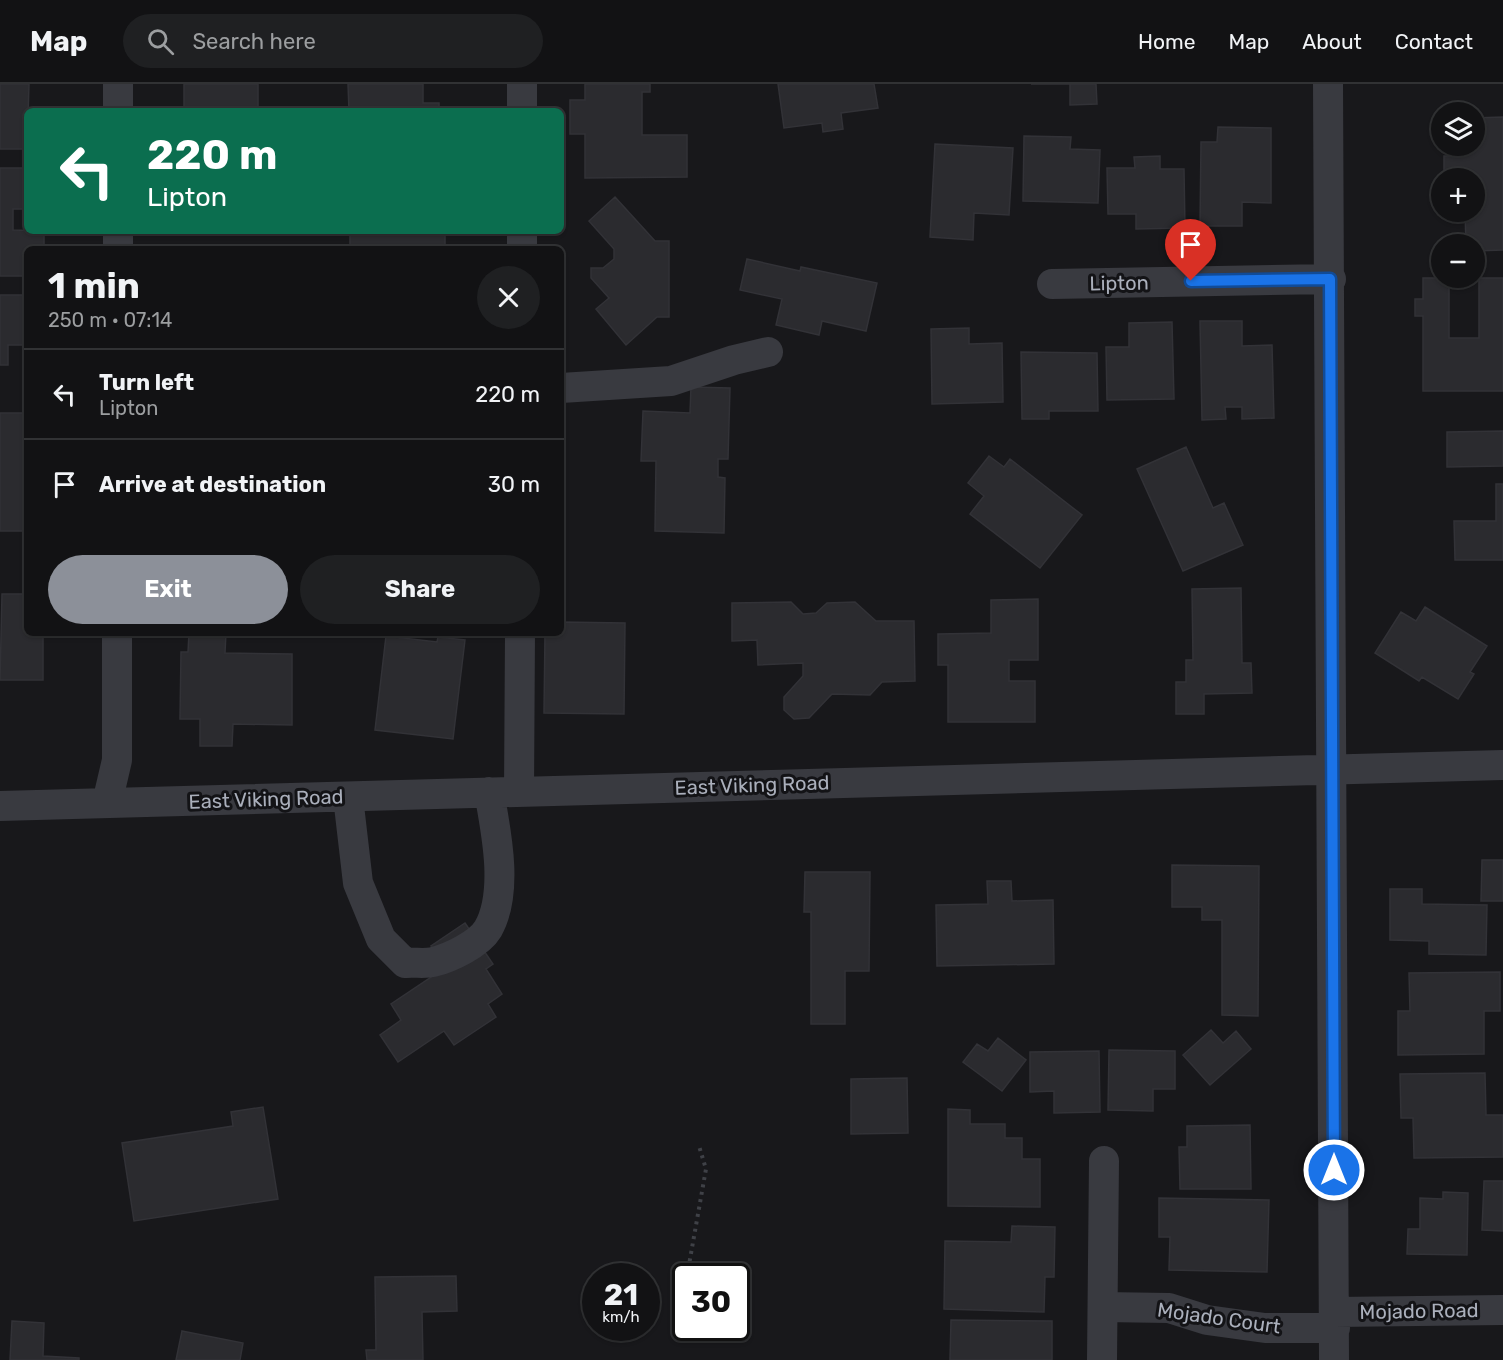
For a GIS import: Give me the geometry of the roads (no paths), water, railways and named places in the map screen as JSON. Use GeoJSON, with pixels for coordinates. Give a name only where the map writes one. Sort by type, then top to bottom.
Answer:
{"type":"FeatureCollection","features":[{"type":"Feature","properties":{"kind":"street"},"geometry":{"type":"LineString","coordinates":[[118,84],[118,108]]}},
{"type":"Feature","properties":{"kind":"street"},"geometry":{"type":"LineString","coordinates":[[522,84],[522,108]]}},
{"type":"Feature","properties":{"kind":"street"},"geometry":{"type":"LineString","coordinates":[[1328,84],[1334,1360]]}},
{"type":"Feature","properties":{"kind":"street","name":"Lipton"},"geometry":{"type":"LineString","coordinates":[[1052,284],[1330,279]]}},
{"type":"Feature","properties":{"kind":"street"},"geometry":{"type":"LineString","coordinates":[[564,388],[671,381],[734,360],[768,352]]}},
{"type":"Feature","properties":{"kind":"street"},"geometry":{"type":"LineString","coordinates":[[107,803],[117,760],[117,636]]}},
{"type":"Feature","properties":{"kind":"street"},"geometry":{"type":"LineString","coordinates":[[519,792],[520,636]]}},
{"type":"Feature","properties":{"kind":"street","name":"East Viking Road"},"geometry":{"type":"LineString","coordinates":[[0,806],[1503,765]]}},
{"type":"Feature","properties":{"kind":"street"},"geometry":{"type":"LineString","coordinates":[[348,796],[351,845],[358,883],[381,939],[405,963],[434,962],[469,946],[488,929],[495,905],[500,872],[497,836],[489,792]]}},
{"type":"Feature","properties":{"kind":"street"},"geometry":{"type":"LineString","coordinates":[[1102,1360],[1104,1161]]}},
{"type":"Feature","properties":{"kind":"street","name":"Mojado Court"},"geometry":{"type":"LineString","coordinates":[[1103,1307],[1169,1308],[1207,1320],[1264,1328],[1335,1320]]}},
{"type":"Feature","properties":{"kind":"street","name":"Mojado Road"},"geometry":{"type":"LineString","coordinates":[[1335,1320],[1503,1310]]}}]}
